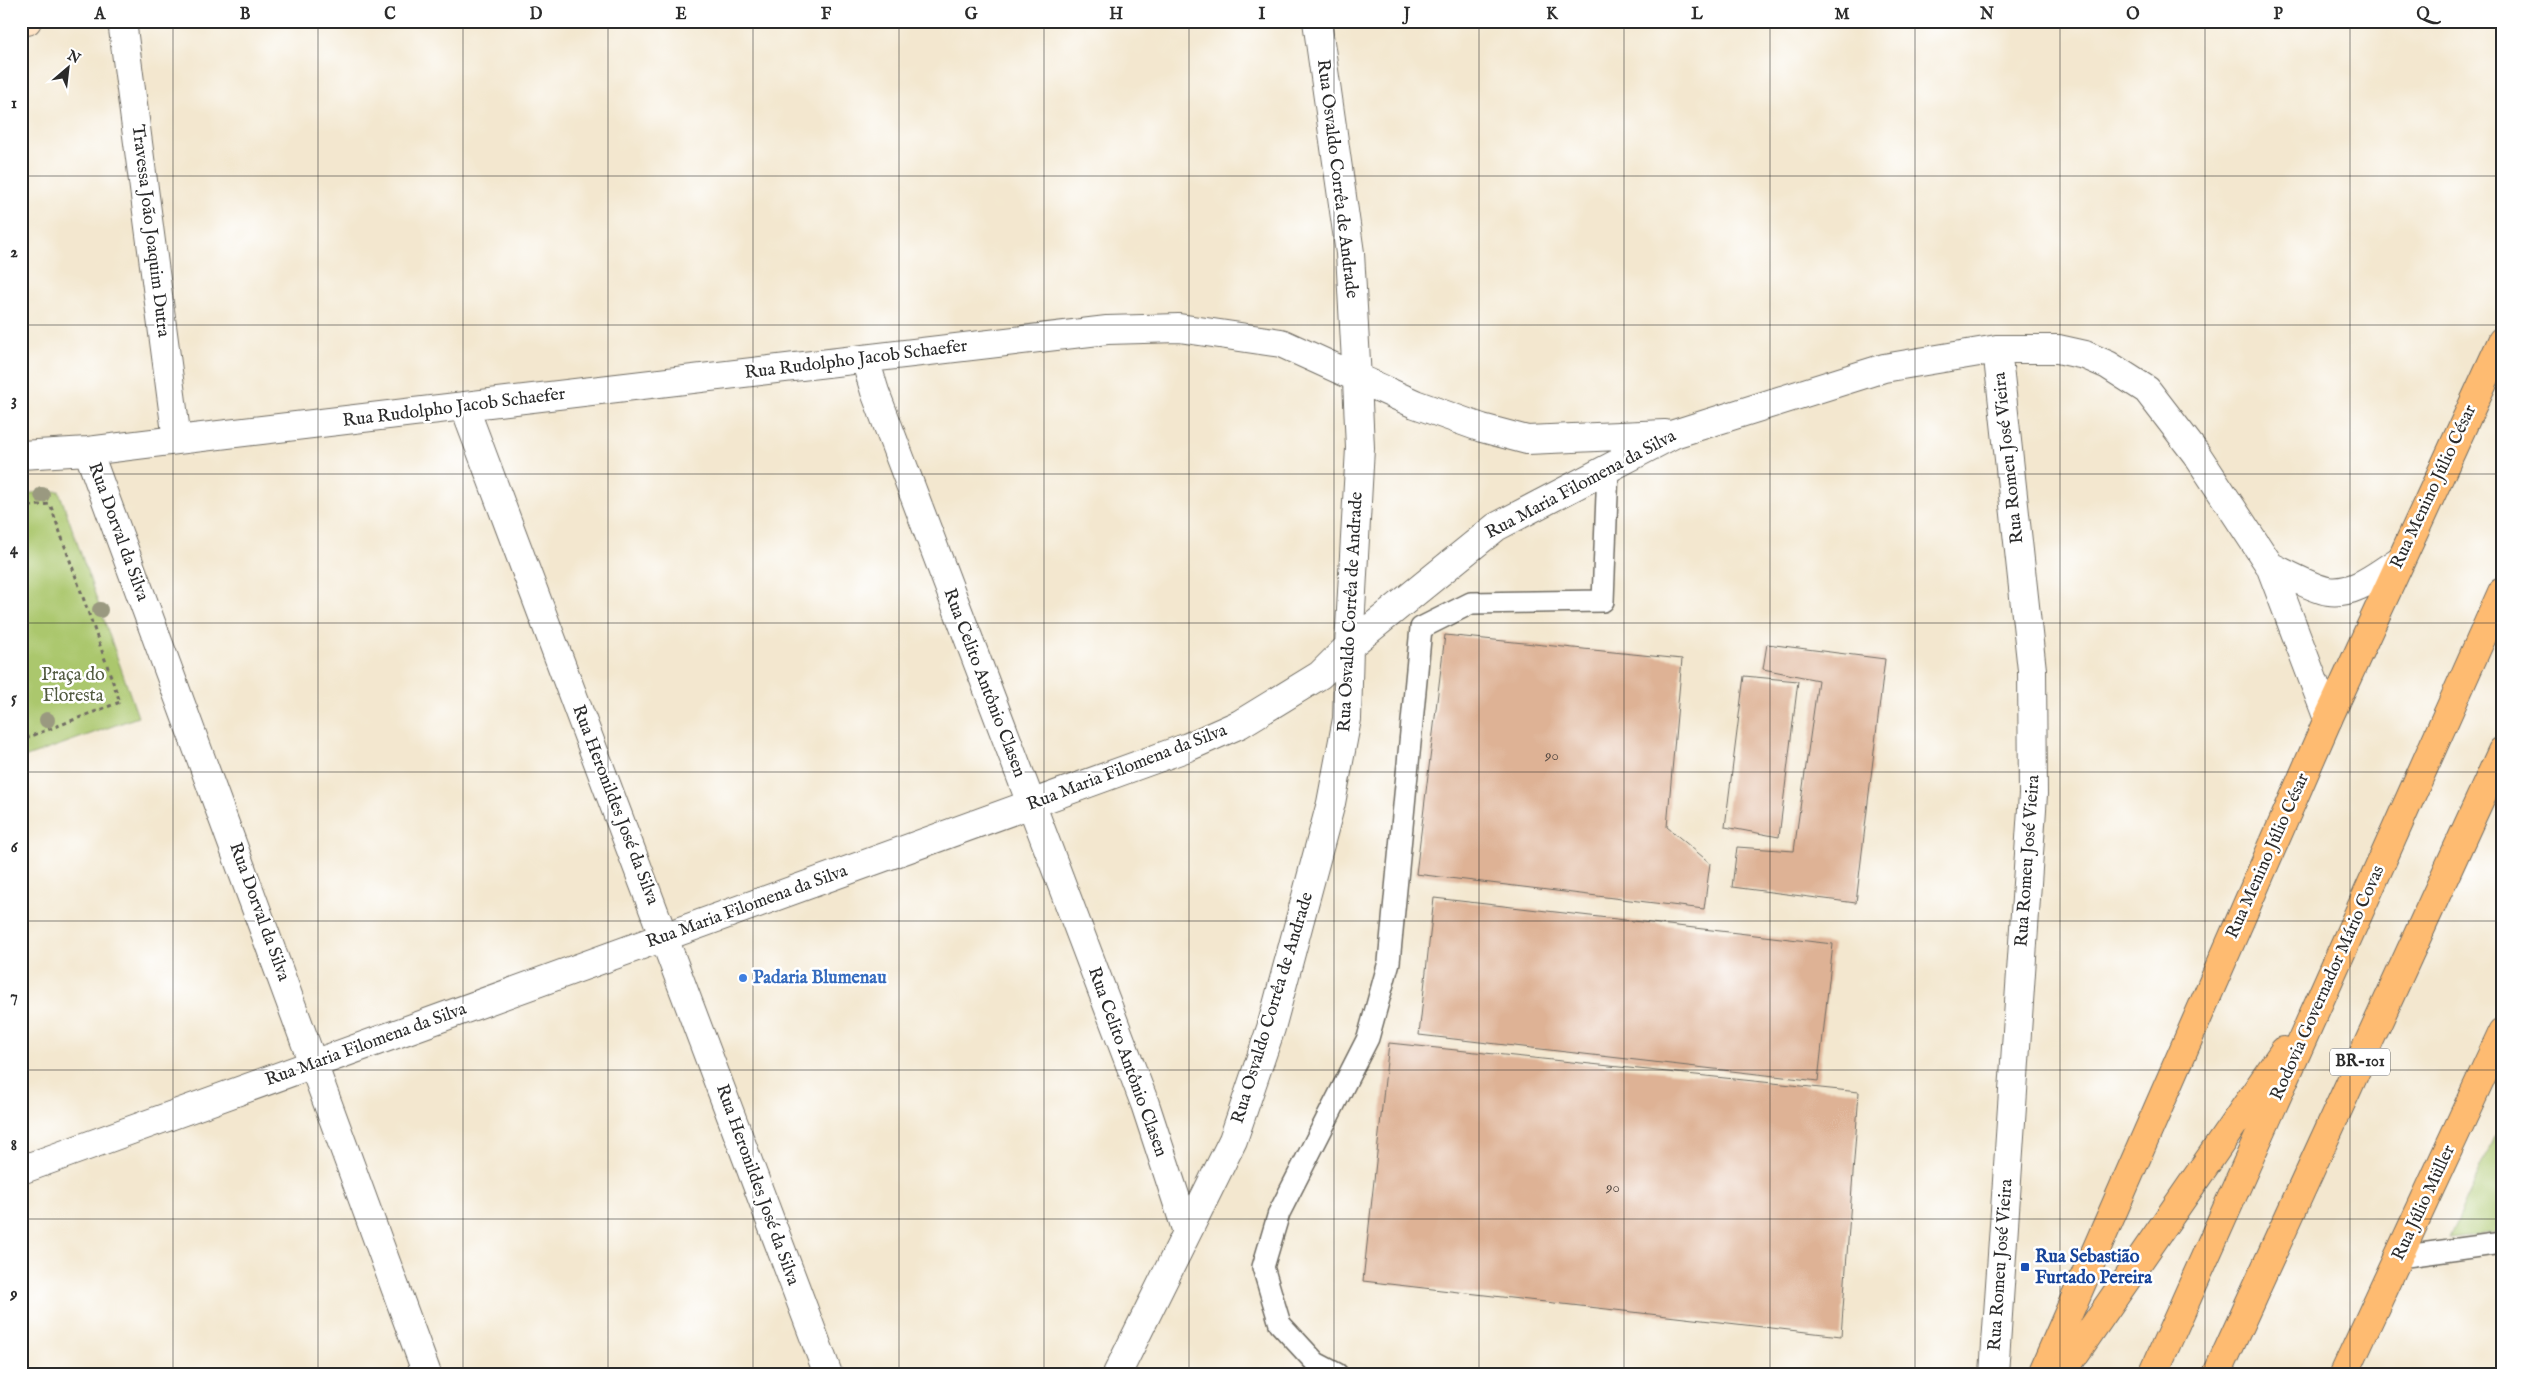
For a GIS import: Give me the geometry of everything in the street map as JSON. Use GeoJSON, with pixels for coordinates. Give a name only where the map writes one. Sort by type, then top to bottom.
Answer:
{"type":"FeatureCollection","features":[{"type":"Feature","properties":{"kind":"main road","name":"Rua Menino Júlio César"},"geometry":{"type":"LineString","coordinates":[[2042,1374],[2328,719],[2502,342]]}},
{"type":"Feature","properties":{"kind":"main road","name":"Rodovia Governador Mário Covas"},"geometry":{"type":"LineString","coordinates":[[2153,1374],[2324,995],[2502,592]]}},
{"type":"Feature","properties":{"kind":"main road","name":"BR-101"},"geometry":{"type":"LineString","coordinates":[[2217,1374],[2502,751]]}},
{"type":"Feature","properties":{"kind":"main road"},"geometry":{"type":"LineString","coordinates":[[2061,1374],[2324,995]]}},
{"type":"Feature","properties":{"kind":"main road","name":"Rua Júlio Müller"},"geometry":{"type":"LineString","coordinates":[[2344,1374],[2502,1032]]}},
{"type":"Feature","properties":{"kind":"street"},"geometry":{"type":"LineString","coordinates":[[21,22],[27,21]]}},
{"type":"Feature","properties":{"kind":"street","name":"Travessa João Joaquim Dutra"},"geometry":{"type":"LineString","coordinates":[[122,21],[177,440]]}},
{"type":"Feature","properties":{"kind":"street","name":"Rua Osvaldo Corrêa de Andrade"},"geometry":{"type":"LineString","coordinates":[[1117,1374],[1233,1140],[1270,1028],[1331,803],[1347,719],[1349,646],[1360,448],[1358,380],[1350,253],[1317,21]]}},
{"type":"Feature","properties":{"kind":"street","name":"Rua Rudolpho Jacob Schaefer"},"geometry":{"type":"LineString","coordinates":[[21,455],[88,451],[1107,330],[1179,328],[1281,344],[1358,380],[1432,410],[1482,428],[1527,440],[1674,434]]}},
{"type":"Feature","properties":{"kind":"street","name":"Rua Maria Filomena da Silva"},"geometry":{"type":"LineString","coordinates":[[21,1170],[1188,747],[1240,724],[1320,675],[1349,646],[1496,527],[1674,434],[1884,368],[1997,349],[2058,349],[2084,355],[2108,364],[2147,390],[2197,455],[2270,566],[2328,719]]}},
{"type":"Feature","properties":{"kind":"street","name":"Rua Romeu José Vieira"},"geometry":{"type":"LineString","coordinates":[[1994,1374],[2034,794],[2032,670],[1997,349]]}},
{"type":"Feature","properties":{"kind":"street","name":"Rua Celito Antônio Clasen"},"geometry":{"type":"LineString","coordinates":[[865,359],[875,392],[1030,805],[1145,1104],[1188,1232]]}},
{"type":"Feature","properties":{"kind":"street","name":"Rua Heronildes José da Silva"},"geometry":{"type":"LineString","coordinates":[[464,406],[828,1374]]}},
{"type":"Feature","properties":{"kind":"street","name":"Rua Dorval da Silva"},"geometry":{"type":"LineString","coordinates":[[88,451],[315,1064],[427,1374]]}},
{"type":"Feature","properties":{"kind":"street"},"geometry":{"type":"LineString","coordinates":[[2270,566],[2327,591],[2346,591],[2362,585],[2400,561]]}},
{"type":"Feature","properties":{"kind":"lane"},"geometry":{"type":"LineString","coordinates":[[1337,1374],[1316,1363],[1280,1324],[1263,1267],[1280,1213],[1368,1038],[1389,962],[1421,628],[1471,603],[1603,601],[1608,468]]}},
{"type":"Feature","properties":{"kind":"lane"},"geometry":{"type":"LineString","coordinates":[[2399,1257],[2502,1244]]}},
{"type":"Feature","properties":{"kind":"path"},"geometry":{"type":"LineString","coordinates":[[21,507],[50,504],[120,702],[21,740]]}},
{"type":"Feature","properties":{"kind":"green space","name":"Praça do Floresta"},"geometry":{"type":"Polygon","coordinates":[[[59,491],[138,717],[21,759],[21,494],[59,491]]]}},
{"type":"Feature","properties":{"kind":"green space"},"geometry":{"type":"Polygon","coordinates":[[[2502,1120],[2502,1233],[2449,1238],[2502,1120]]]}},
{"type":"Feature","properties":{"kind":"building"},"geometry":{"type":"Polygon","coordinates":[[[1445,635],[1682,659],[1667,827],[1710,863],[1704,909],[1416,874],[1445,635]]]}},
{"type":"Feature","properties":{"kind":"building"},"geometry":{"type":"Polygon","coordinates":[[[1767,644],[1885,659],[1856,903],[1732,887],[1737,847],[1794,851],[1818,680],[1763,669],[1767,644]]]}},
{"type":"Feature","properties":{"kind":"building"},"geometry":{"type":"Polygon","coordinates":[[[1744,676],[1798,681],[1779,837],[1725,827],[1744,676]]]}},
{"type":"Feature","properties":{"kind":"building"},"geometry":{"type":"Polygon","coordinates":[[[1434,898],[1833,944],[1818,1081],[1419,1035],[1434,898]]]}},
{"type":"Feature","properties":{"kind":"building"},"geometry":{"type":"Polygon","coordinates":[[[1389,1043],[1859,1092],[1841,1336],[1363,1281],[1389,1043]]]}},
{"type":"Feature","properties":{"kind":"place","name":"Padaria Blumenau"},"geometry":{"type":"Point","coordinates":[743,978]}},
{"type":"Feature","properties":{"kind":"place","name":"Rua Sebastião Furtado Pereira"},"geometry":{"type":"Point","coordinates":[2025,1267]}}]}
